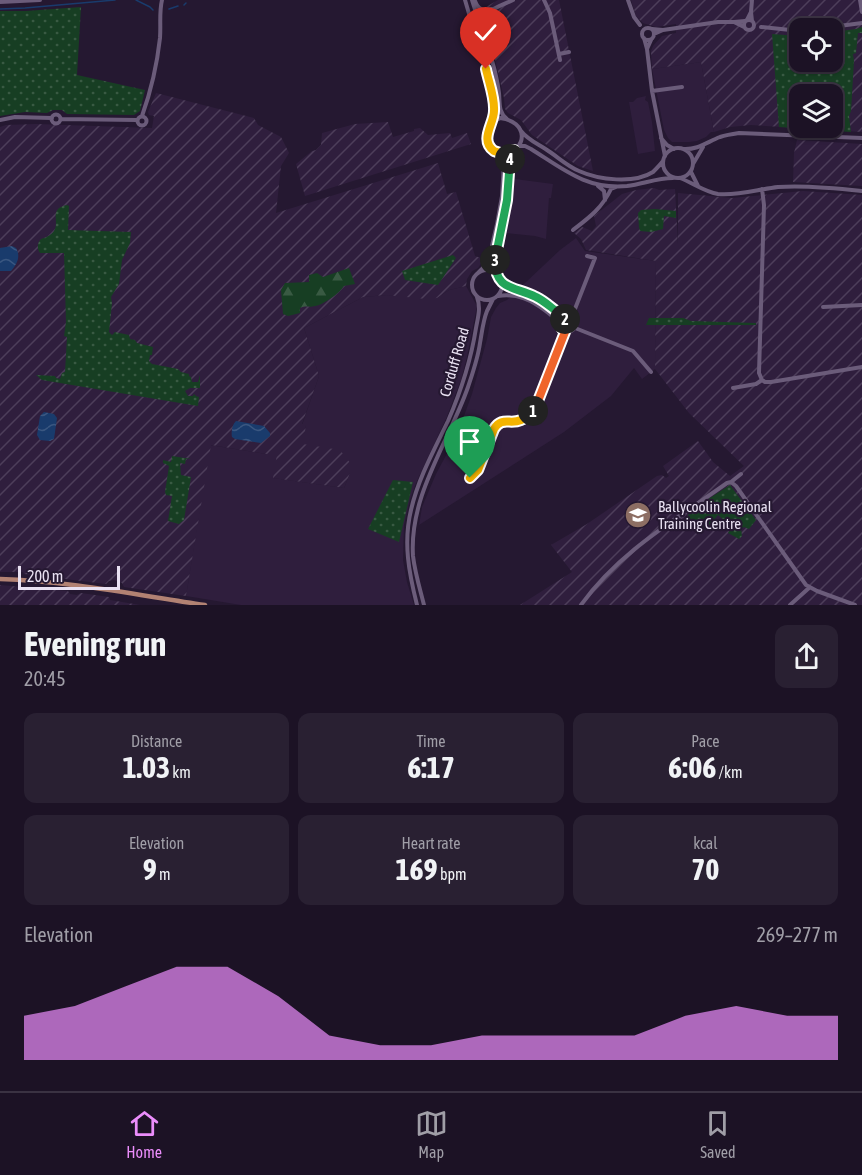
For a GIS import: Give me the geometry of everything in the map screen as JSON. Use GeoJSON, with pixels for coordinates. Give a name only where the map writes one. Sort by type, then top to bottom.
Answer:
{"type":"FeatureCollection","features":[{"type":"Feature","properties":{"kind":"main road"},"geometry":{"type":"LineString","coordinates":[[0,579],[18,579],[205,605]]}},
{"type":"Feature","properties":{"kind":"street"},"geometry":{"type":"LineString","coordinates":[[0,2],[40,0]]}},
{"type":"Feature","properties":{"kind":"street"},"geometry":{"type":"LineString","coordinates":[[156,0],[160,10]]}},
{"type":"Feature","properties":{"kind":"street"},"geometry":{"type":"LineString","coordinates":[[0,120],[15,117],[52,118],[57,114],[61,119],[137,120],[142,116],[156,64],[162,0]]}},
{"type":"Feature","properties":{"kind":"street"},"geometry":{"type":"LineString","coordinates":[[465,0],[492,92],[494,111],[487,138],[490,146],[503,154],[514,150],[519,146],[522,138],[521,131]]}},
{"type":"Feature","properties":{"kind":"street"},"geometry":{"type":"LineString","coordinates":[[473,0],[481,9],[486,11],[495,9]]}},
{"type":"Feature","properties":{"kind":"street"},"geometry":{"type":"LineString","coordinates":[[473,0],[488,50]]}},
{"type":"Feature","properties":{"kind":"street"},"geometry":{"type":"LineString","coordinates":[[513,0],[485,16],[482,22],[502,115],[515,123],[530,140],[572,167],[597,177],[618,179],[637,177],[652,172],[663,161]]}},
{"type":"Feature","properties":{"kind":"street"},"geometry":{"type":"LineString","coordinates":[[544,0],[550,13],[560,60]]}},
{"type":"Feature","properties":{"kind":"street"},"geometry":{"type":"LineString","coordinates":[[628,0],[632,13],[640,25],[647,49],[663,161],[666,172],[673,178]]}},
{"type":"Feature","properties":{"kind":"street"},"geometry":{"type":"LineString","coordinates":[[734,22],[748,30],[752,0]]}},
{"type":"Feature","properties":{"kind":"street"},"geometry":{"type":"LineString","coordinates":[[860,0],[862,12]]}},
{"type":"Feature","properties":{"kind":"street"},"geometry":{"type":"LineString","coordinates":[[640,25],[649,29],[663,30],[734,22],[789,30]]}},
{"type":"Feature","properties":{"kind":"street"},"geometry":{"type":"LineString","coordinates":[[744,27],[750,23]]}},
{"type":"Feature","properties":{"kind":"street"},"geometry":{"type":"LineString","coordinates":[[843,26],[862,23]]}},
{"type":"Feature","properties":{"kind":"street"},"geometry":{"type":"LineString","coordinates":[[649,29],[654,34]]}},
{"type":"Feature","properties":{"kind":"street"},"geometry":{"type":"LineString","coordinates":[[643,36],[649,29]]}},
{"type":"Feature","properties":{"kind":"street"},"geometry":{"type":"LineString","coordinates":[[647,49],[654,34],[663,30]]}},
{"type":"Feature","properties":{"kind":"street"},"geometry":{"type":"LineString","coordinates":[[643,36],[647,40],[651,39]]}},
{"type":"Feature","properties":{"kind":"street"},"geometry":{"type":"LineString","coordinates":[[559,54],[569,52]]}},
{"type":"Feature","properties":{"kind":"street"},"geometry":{"type":"LineString","coordinates":[[652,91],[682,87]]}},
{"type":"Feature","properties":{"kind":"street"},"geometry":{"type":"LineString","coordinates":[[137,120],[139,125],[144,125],[146,120],[142,116]]}},
{"type":"Feature","properties":{"kind":"street"},"geometry":{"type":"LineString","coordinates":[[491,124],[500,118],[507,119]]}},
{"type":"Feature","properties":{"kind":"street"},"geometry":{"type":"LineString","coordinates":[[664,156],[674,149],[689,150],[739,133],[862,138]]}},
{"type":"Feature","properties":{"kind":"street"},"geometry":{"type":"LineString","coordinates":[[661,138],[670,148],[674,149]]}},
{"type":"Feature","properties":{"kind":"street"},"geometry":{"type":"LineString","coordinates":[[519,146],[531,149],[575,177],[603,190],[605,200]]}},
{"type":"Feature","properties":{"kind":"street"},"geometry":{"type":"LineString","coordinates":[[589,182],[617,186],[638,184],[659,178],[680,178],[691,171],[703,146]]}},
{"type":"Feature","properties":{"kind":"street"},"geometry":{"type":"LineString","coordinates":[[683,149],[690,154],[693,164]]}},
{"type":"Feature","properties":{"kind":"street"},"geometry":{"type":"LineString","coordinates":[[495,297],[501,289],[495,262],[507,200],[510,160],[514,150]]}},
{"type":"Feature","properties":{"kind":"street"},"geometry":{"type":"LineString","coordinates":[[499,152],[504,163],[502,196],[489,259],[474,278],[473,292],[477,297],[485,300],[504,294],[534,302],[558,320],[565,332]]}},
{"type":"Feature","properties":{"kind":"street"},"geometry":{"type":"LineString","coordinates":[[691,171],[698,186]]}},
{"type":"Feature","properties":{"kind":"street"},"geometry":{"type":"LineString","coordinates":[[680,178],[711,192],[724,194],[796,187],[862,191]]}},
{"type":"Feature","properties":{"kind":"street"},"geometry":{"type":"LineString","coordinates":[[573,230],[601,206],[611,189],[617,186]]}},
{"type":"Feature","properties":{"kind":"street"},"geometry":{"type":"LineString","coordinates":[[762,189],[764,205],[759,373],[762,380]]}},
{"type":"Feature","properties":{"kind":"street"},"geometry":{"type":"LineString","coordinates":[[561,325],[563,321],[569,319],[595,258],[587,256]]}},
{"type":"Feature","properties":{"kind":"street"},"geometry":{"type":"LineString","coordinates":[[478,273],[486,270],[498,275]]}},
{"type":"Feature","properties":{"kind":"street"},"geometry":{"type":"LineString","coordinates":[[501,282],[536,297],[569,319],[575,324],[575,328]]}},
{"type":"Feature","properties":{"kind":"street","name":"Corduff Road"},"geometry":{"type":"LineString","coordinates":[[417,605],[406,550],[409,519],[416,493],[449,418],[466,372],[480,308],[477,297]]}},
{"type":"Feature","properties":{"kind":"street","name":"Corduff Road"},"geometry":{"type":"LineString","coordinates":[[424,605],[413,554],[417,512],[423,492],[468,389],[485,318],[495,297]]}},
{"type":"Feature","properties":{"kind":"street"},"geometry":{"type":"LineString","coordinates":[[824,307],[862,305]]}},
{"type":"Feature","properties":{"kind":"street"},"geometry":{"type":"LineString","coordinates":[[565,332],[570,332],[575,328]]}},
{"type":"Feature","properties":{"kind":"street"},"geometry":{"type":"LineString","coordinates":[[575,328],[633,351],[651,372]]}},
{"type":"Feature","properties":{"kind":"street"},"geometry":{"type":"LineString","coordinates":[[470,478],[478,470],[498,423],[522,420],[536,406],[565,332]]}},
{"type":"Feature","properties":{"kind":"street"},"geometry":{"type":"LineString","coordinates":[[762,380],[765,382],[862,367]]}},
{"type":"Feature","properties":{"kind":"street"},"geometry":{"type":"LineString","coordinates":[[733,388],[756,384],[762,380]]}},
{"type":"Feature","properties":{"kind":"street"},"geometry":{"type":"LineString","coordinates":[[581,605],[604,576],[634,549],[741,474]]}},
{"type":"Feature","properties":{"kind":"street"},"geometry":{"type":"LineString","coordinates":[[731,482],[809,588],[855,605]]}},
{"type":"Feature","properties":{"kind":"street"},"geometry":{"type":"LineString","coordinates":[[790,605],[809,588]]}},
{"type":"Feature","properties":{"kind":"shaded area"},"geometry":{"type":"Polygon","coordinates":[[[498,0],[559,0],[593,171],[578,166],[532,135],[521,120],[505,109],[484,8],[498,0]]]}},
{"type":"Feature","properties":{"kind":"shaded area"},"geometry":{"type":"Polygon","coordinates":[[[631,0],[862,0],[862,132],[843,131],[843,84],[789,84],[789,127],[751,125],[730,127],[714,132],[701,62],[652,69],[653,46],[662,36],[676,33],[676,24],[656,27],[643,23],[636,16],[631,0]]]}},
{"type":"Feature","properties":{"kind":"shaded area"},"geometry":{"type":"Polygon","coordinates":[[[701,62],[714,132],[697,141],[672,142],[664,130],[652,69],[701,62]]]}},
{"type":"Feature","properties":{"kind":"shaded area"},"geometry":{"type":"Polygon","coordinates":[[[156,93],[254,118],[258,125],[281,137],[289,153],[281,166],[276,213],[438,163],[447,194],[456,192],[475,256],[484,259],[478,268],[472,271],[466,286],[449,290],[437,298],[386,295],[363,297],[304,328],[319,376],[302,424],[306,425],[303,444],[340,450],[351,464],[344,488],[273,478],[277,454],[211,445],[186,596],[124,587],[122,583],[114,580],[106,584],[24,574],[23,572],[0,572],[0,127],[36,124],[152,128],[154,116],[149,115],[148,112],[156,93]]]}},
{"type":"Feature","properties":{"kind":"shaded area"},"geometry":{"type":"Polygon","coordinates":[[[646,96],[655,151],[638,154],[629,102],[646,96]]]}},
{"type":"Feature","properties":{"kind":"shaded area"},"geometry":{"type":"Polygon","coordinates":[[[388,122],[393,137],[420,128],[428,135],[450,133],[452,138],[467,133],[471,144],[305,196],[296,164],[321,145],[322,133],[355,124],[388,122]]]}},
{"type":"Feature","properties":{"kind":"shaded area"},"geometry":{"type":"Polygon","coordinates":[[[797,140],[862,144],[862,186],[793,182],[797,140]]]}},
{"type":"Feature","properties":{"kind":"shaded area"},"geometry":{"type":"Polygon","coordinates":[[[515,179],[553,184],[551,198],[549,198],[546,239],[506,233],[515,179]]]}},
{"type":"Feature","properties":{"kind":"shaded area"},"geometry":{"type":"Polygon","coordinates":[[[654,188],[675,189],[678,245],[678,193],[732,198],[803,191],[862,195],[862,605],[520,605],[572,572],[551,545],[587,524],[657,476],[662,475],[666,478],[669,476],[663,466],[698,441],[713,462],[730,476],[744,466],[689,413],[655,369],[656,261],[586,250],[581,239],[574,233],[582,227],[592,231],[596,226],[594,216],[622,194],[654,188]]]}},
{"type":"Feature","properties":{"kind":"shaded area"},"geometry":{"type":"Polygon","coordinates":[[[576,238],[585,251],[656,261],[655,369],[642,379],[634,368],[611,396],[564,432],[419,525],[422,507],[436,474],[457,435],[472,394],[491,317],[500,303],[507,300],[576,238]]]}},
{"type":"Feature","properties":{"kind":"shaded area"},"geometry":{"type":"Polygon","coordinates":[[[466,286],[477,306],[467,357],[446,419],[416,483],[404,525],[403,560],[414,605],[241,605],[186,596],[210,445],[278,454],[274,478],[344,488],[350,473],[302,444],[306,425],[302,425],[319,376],[304,328],[363,297],[386,295],[437,298],[449,290],[466,286]]]}},
{"type":"Feature","properties":{"kind":"shaded area"},"geometry":{"type":"Polygon","coordinates":[[[0,585],[68,591],[70,594],[81,593],[109,597],[110,600],[140,605],[0,605],[0,585]]]}},
{"type":"Feature","properties":{"kind":"green space"},"geometry":{"type":"Polygon","coordinates":[[[81,7],[77,75],[145,90],[140,111],[134,115],[67,114],[62,110],[53,110],[47,113],[25,112],[0,116],[0,11],[81,7]]]}},
{"type":"Feature","properties":{"kind":"green space"},"geometry":{"type":"Polygon","coordinates":[[[862,27],[862,33],[858,33],[856,53],[853,54],[849,116],[851,132],[843,131],[843,84],[789,84],[789,128],[779,127],[772,34],[789,35],[789,72],[843,72],[843,31],[862,27]]]}},
{"type":"Feature","properties":{"kind":"green space"},"geometry":{"type":"Polygon","coordinates":[[[69,206],[68,230],[131,232],[130,243],[122,260],[119,284],[111,297],[109,332],[112,335],[115,332],[129,335],[130,339],[137,343],[153,347],[149,361],[152,364],[178,369],[189,374],[192,382],[198,382],[200,375],[200,388],[190,388],[185,391],[188,396],[194,394],[199,397],[198,406],[42,380],[36,375],[55,376],[60,379],[62,373],[65,372],[67,337],[64,336],[66,322],[64,253],[40,253],[38,246],[41,239],[54,231],[57,211],[69,206]]]}},
{"type":"Feature","properties":{"kind":"green space"},"geometry":{"type":"Polygon","coordinates":[[[641,210],[676,211],[676,218],[664,216],[663,229],[651,232],[640,231],[638,213],[641,210]]]}},
{"type":"Feature","properties":{"kind":"green space"},"geometry":{"type":"Polygon","coordinates":[[[453,255],[456,258],[438,285],[405,280],[402,271],[453,255]]]}},
{"type":"Feature","properties":{"kind":"green space"},"geometry":{"type":"Polygon","coordinates":[[[349,268],[355,284],[344,286],[335,295],[313,307],[300,308],[300,313],[288,316],[283,314],[281,290],[285,283],[309,282],[309,275],[317,273],[323,277],[349,268]]]}},
{"type":"Feature","properties":{"kind":"green space"},"geometry":{"type":"Polygon","coordinates":[[[649,318],[683,318],[691,321],[756,323],[756,325],[646,325],[649,318]]]}},
{"type":"Feature","properties":{"kind":"green space"},"geometry":{"type":"Polygon","coordinates":[[[172,456],[191,459],[186,459],[185,464],[180,463],[181,475],[191,477],[184,520],[179,524],[168,521],[172,496],[166,495],[165,492],[169,466],[163,463],[163,460],[171,462],[172,456]]]}},
{"type":"Feature","properties":{"kind":"green space"},"geometry":{"type":"Polygon","coordinates":[[[393,480],[413,482],[399,542],[368,529],[393,480]]]}},
{"type":"Feature","properties":{"kind":"green space"},"geometry":{"type":"Polygon","coordinates":[[[730,485],[756,520],[749,529],[744,527],[741,529],[742,536],[739,539],[728,533],[732,527],[718,515],[705,530],[687,518],[690,511],[730,485]]]}},
{"type":"Feature","properties":{"kind":"water"},"geometry":{"type":"Polygon","coordinates":[[[12,246],[17,251],[17,263],[11,271],[0,271],[0,248],[12,246]]]}},
{"type":"Feature","properties":{"kind":"water"},"geometry":{"type":"Polygon","coordinates":[[[44,412],[54,414],[57,418],[54,439],[50,441],[40,440],[37,435],[40,416],[44,412]]]}},
{"type":"Feature","properties":{"kind":"water"},"geometry":{"type":"Polygon","coordinates":[[[236,421],[264,426],[270,436],[261,443],[235,439],[232,433],[236,421]]]}},
{"type":"Feature","properties":{"kind":"waterway"},"geometry":{"type":"LineString","coordinates":[[0,9],[115,0]]}},
{"type":"Feature","properties":{"kind":"waterway"},"geometry":{"type":"LineString","coordinates":[[136,0],[153,10]]}},
{"type":"Feature","properties":{"kind":"waterway"},"geometry":{"type":"LineString","coordinates":[[169,9],[178,6]]}},
{"type":"Feature","properties":{"kind":"place","name":"Ballycoolin Regional Training Centre"},"geometry":{"type":"Point","coordinates":[638,515]}},
{"type":"Feature","properties":{"kind":"route"},"geometry":{"type":"LineString","coordinates":[[470,478],[478,470],[498,423],[522,420],[533,411],[561,347],[565,332],[561,327],[567,318],[536,297],[505,286],[496,269],[495,262],[507,200],[510,160],[514,150],[503,154],[494,150],[487,138],[494,111],[486,69]]}}]}
